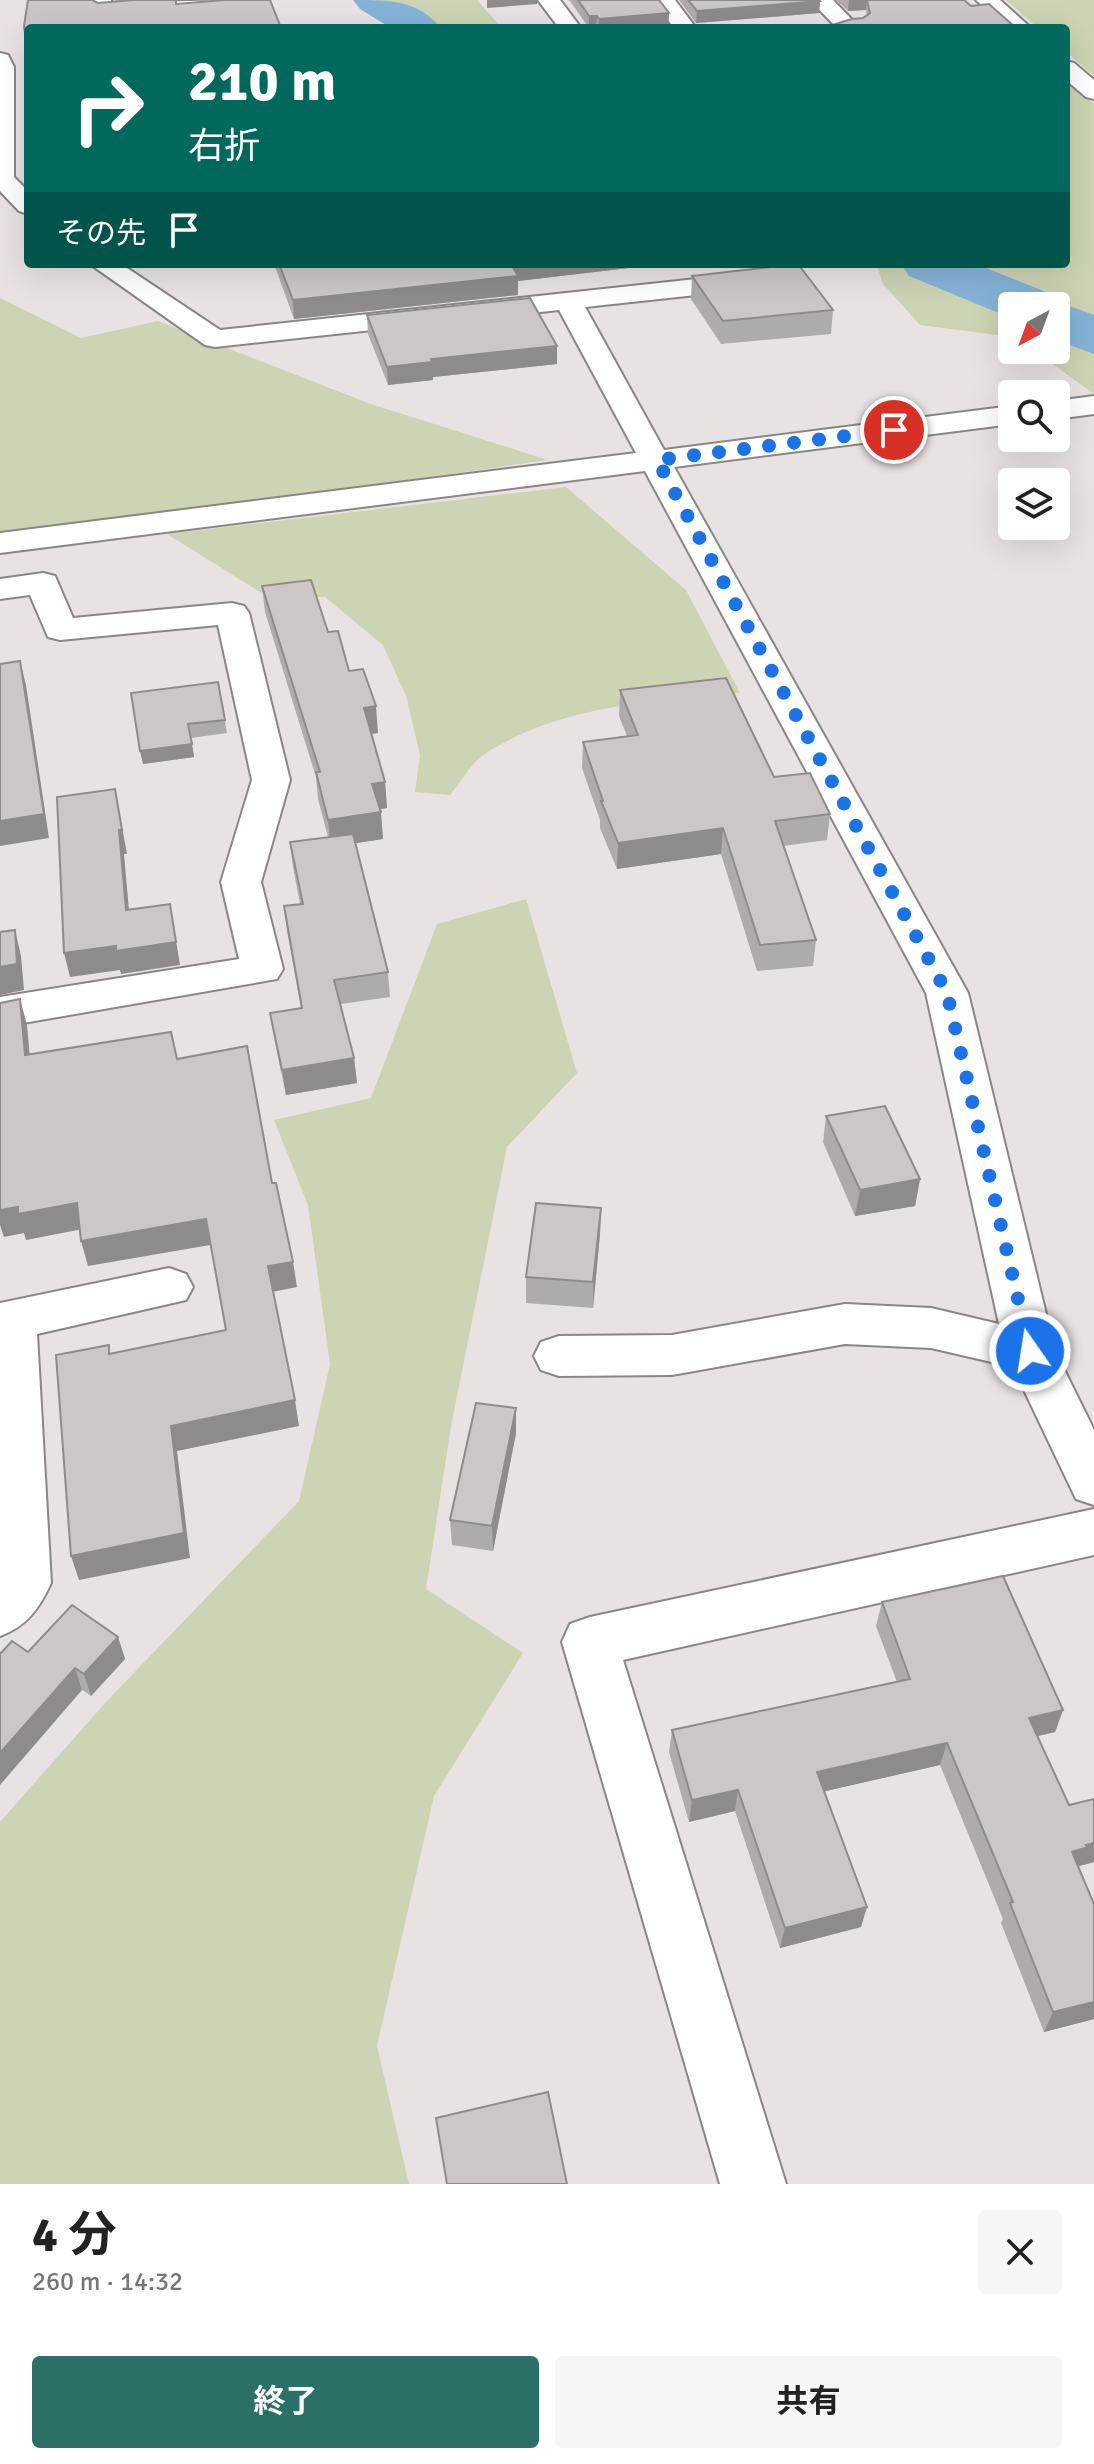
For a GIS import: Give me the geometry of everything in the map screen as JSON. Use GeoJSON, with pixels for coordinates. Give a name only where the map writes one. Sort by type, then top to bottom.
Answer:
{"type":"FeatureCollection","features":[{"type":"Feature","properties":{"kind":"street"},"geometry":{"type":"LineString","coordinates":[[100,0],[100,10],[219,0]]}},
{"type":"Feature","properties":{"kind":"street"},"geometry":{"type":"LineString","coordinates":[[549,0],[567,24]]}},
{"type":"Feature","properties":{"kind":"street"},"geometry":{"type":"LineString","coordinates":[[664,0],[682,24]]}},
{"type":"Feature","properties":{"kind":"street"},"geometry":{"type":"LineString","coordinates":[[821,0],[845,24]]}},
{"type":"Feature","properties":{"kind":"street"},"geometry":{"type":"LineString","coordinates":[[987,0],[1015,24]]}},
{"type":"Feature","properties":{"kind":"street"},"geometry":{"type":"LineString","coordinates":[[24,64],[2,63],[0,146],[1,180],[24,202]]}},
{"type":"Feature","properties":{"kind":"street"},"geometry":{"type":"LineString","coordinates":[[1070,71],[1094,92]]}},
{"type":"Feature","properties":{"kind":"street"},"geometry":{"type":"LineString","coordinates":[[0,146],[24,143]]}},
{"type":"Feature","properties":{"kind":"street"},"geometry":{"type":"LineString","coordinates":[[109,268],[215,339],[774,278]]}},
{"type":"Feature","properties":{"kind":"street"},"geometry":{"type":"LineString","coordinates":[[568,302],[947,993],[1030,1351],[1094,1483]]}},
{"type":"Feature","properties":{"kind":"street"},"geometry":{"type":"LineString","coordinates":[[1070,408],[1094,405]]}},
{"type":"Feature","properties":{"kind":"street"},"geometry":{"type":"LineString","coordinates":[[0,543],[998,417]]}},
{"type":"Feature","properties":{"kind":"street"},"geometry":{"type":"LineString","coordinates":[[0,589],[43,583],[60,630],[232,613],[271,780],[241,882],[262,969],[0,1012]]}},
{"type":"Feature","properties":{"kind":"street"},"geometry":{"type":"LineString","coordinates":[[0,1611],[24,1583],[6,1322],[169,1287]]}},
{"type":"Feature","properties":{"kind":"street"},"geometry":{"type":"LineString","coordinates":[[559,1356],[672,1355],[845,1324],[931,1328],[1030,1351]]}},
{"type":"Feature","properties":{"kind":"street"},"geometry":{"type":"LineString","coordinates":[[753,2184],[590,1642],[1094,1532]]}},
{"type":"Feature","properties":{"kind":"green space"},"geometry":{"type":"Polygon","coordinates":[[[375,0],[477,0],[498,24],[396,24],[394,17],[375,0]]]}},
{"type":"Feature","properties":{"kind":"green space"},"geometry":{"type":"Polygon","coordinates":[[[1006,0],[1094,0],[1094,76],[1070,55],[1070,24],[1033,24],[1006,0]]]}},
{"type":"Feature","properties":{"kind":"green space"},"geometry":{"type":"Polygon","coordinates":[[[1070,83],[1094,104],[1094,394],[1052,364],[1070,364],[1070,292],[998,292],[998,335],[920,325],[883,284],[878,268],[1070,268],[1070,83]]]}},
{"type":"Feature","properties":{"kind":"green space"},"geometry":{"type":"Polygon","coordinates":[[[0,298],[81,338],[158,321],[371,404],[548,460],[141,519],[0,535],[0,298]]]}},
{"type":"Feature","properties":{"kind":"green space"},"geometry":{"type":"Polygon","coordinates":[[[566,487],[686,590],[740,693],[609,708],[545,724],[486,753],[450,795],[415,792],[420,755],[406,696],[383,645],[325,597],[268,597],[167,534],[566,487]]]}},
{"type":"Feature","properties":{"kind":"green space"},"geometry":{"type":"Polygon","coordinates":[[[526,899],[577,1073],[507,1147],[451,1426],[426,1589],[523,1653],[434,1796],[377,2046],[409,2184],[0,2184],[0,1822],[105,1703],[299,1501],[330,1364],[308,1205],[274,1120],[371,1098],[437,924],[526,899]]]}},
{"type":"Feature","properties":{"kind":"building"},"geometry":{"type":"Polygon","coordinates":[[[28,0],[92,0],[98,3],[176,0],[176,4],[270,0],[279,24],[24,24],[28,0]]]}},
{"type":"Feature","properties":{"kind":"building"},"geometry":{"type":"Polygon","coordinates":[[[578,0],[659,0],[669,13],[599,19],[589,16],[578,0]]]}},
{"type":"Feature","properties":{"kind":"building"},"geometry":{"type":"Polygon","coordinates":[[[688,0],[819,0],[820,1],[697,11],[688,0]]]}},
{"type":"Feature","properties":{"kind":"building"},"geometry":{"type":"Polygon","coordinates":[[[867,0],[964,0],[971,6],[989,4],[1012,24],[835,24],[863,18],[870,13],[867,0]]]}},
{"type":"Feature","properties":{"kind":"building"},"geometry":{"type":"Polygon","coordinates":[[[281,268],[513,268],[518,276],[293,300],[281,268]]]}},
{"type":"Feature","properties":{"kind":"building"},"geometry":{"type":"Polygon","coordinates":[[[763,268],[801,268],[833,310],[723,321],[692,276],[763,268]]]}},
{"type":"Feature","properties":{"kind":"building"},"geometry":{"type":"Polygon","coordinates":[[[530,298],[557,346],[431,359],[432,362],[387,367],[367,315],[530,298]]]}},
{"type":"Feature","properties":{"kind":"building"},"geometry":{"type":"Polygon","coordinates":[[[311,580],[328,632],[338,631],[349,671],[363,669],[376,706],[364,708],[385,782],[372,784],[381,812],[328,820],[316,772],[320,772],[262,586],[311,580]]]}},
{"type":"Feature","properties":{"kind":"building"},"geometry":{"type":"Polygon","coordinates":[[[20,661],[44,814],[0,821],[0,664],[20,661]]]}},
{"type":"Feature","properties":{"kind":"building"},"geometry":{"type":"Polygon","coordinates":[[[726,678],[774,777],[810,773],[830,814],[775,821],[816,940],[760,945],[723,828],[618,843],[601,801],[583,742],[638,735],[620,690],[726,678]]]}},
{"type":"Feature","properties":{"kind":"building"},"geometry":{"type":"Polygon","coordinates":[[[218,682],[225,720],[188,724],[192,744],[140,751],[131,693],[218,682]]]}},
{"type":"Feature","properties":{"kind":"building"},"geometry":{"type":"Polygon","coordinates":[[[115,789],[122,830],[119,830],[126,910],[170,904],[176,942],[116,951],[116,946],[64,953],[57,797],[115,789]]]}},
{"type":"Feature","properties":{"kind":"building"},"geometry":{"type":"Polygon","coordinates":[[[353,834],[388,972],[334,980],[354,1058],[282,1070],[270,1013],[302,1008],[284,906],[303,904],[290,842],[353,834]]]}},
{"type":"Feature","properties":{"kind":"building"},"geometry":{"type":"Polygon","coordinates":[[[15,930],[17,964],[0,967],[0,932],[15,930]]]}},
{"type":"Feature","properties":{"kind":"building"},"geometry":{"type":"Polygon","coordinates":[[[20,999],[25,1055],[171,1032],[177,1059],[247,1046],[272,1183],[276,1183],[293,1262],[268,1266],[295,1400],[171,1426],[184,1533],[71,1556],[56,1355],[109,1345],[109,1354],[226,1330],[206,1219],[81,1241],[77,1203],[18,1214],[18,1207],[0,1210],[0,1003],[20,999]]]}},
{"type":"Feature","properties":{"kind":"building"},"geometry":{"type":"Polygon","coordinates":[[[885,1106],[920,1179],[860,1190],[826,1116],[885,1106]]]}},
{"type":"Feature","properties":{"kind":"building"},"geometry":{"type":"Polygon","coordinates":[[[536,1203],[601,1208],[593,1282],[526,1277],[536,1203]]]}},
{"type":"Feature","properties":{"kind":"building"},"geometry":{"type":"Polygon","coordinates":[[[476,1403],[516,1408],[492,1526],[450,1520],[476,1403]]]}},
{"type":"Feature","properties":{"kind":"building"},"geometry":{"type":"Polygon","coordinates":[[[1003,1576],[1063,1710],[1029,1718],[1069,1805],[1094,1799],[1094,1843],[1072,1852],[1094,1904],[1094,2002],[1053,2012],[1010,1903],[1013,1902],[947,1743],[817,1772],[867,1907],[785,1928],[738,1790],[692,1800],[672,1730],[910,1679],[882,1602],[1003,1576]]]}},
{"type":"Feature","properties":{"kind":"building"},"geometry":{"type":"Polygon","coordinates":[[[72,1605],[118,1637],[84,1674],[75,1668],[0,1753],[0,1654],[12,1641],[28,1652],[72,1605]]]}},
{"type":"Feature","properties":{"kind":"building"},"geometry":{"type":"Polygon","coordinates":[[[548,2092],[567,2184],[447,2184],[436,2118],[548,2092]]]}},
{"type":"Feature","properties":{"kind":"waterway"},"geometry":{"type":"LineString","coordinates":[[375,0],[393,8],[414,24]]}},
{"type":"Feature","properties":{"kind":"waterway"},"geometry":{"type":"LineString","coordinates":[[938,268],[998,293]]}},
{"type":"Feature","properties":{"kind":"waterway"},"geometry":{"type":"LineString","coordinates":[[1070,325],[1094,337]]}},
{"type":"Feature","properties":{"kind":"route"},"geometry":{"type":"LineString","coordinates":[[894,430],[657,460],[947,993],[1030,1351]]}}]}
